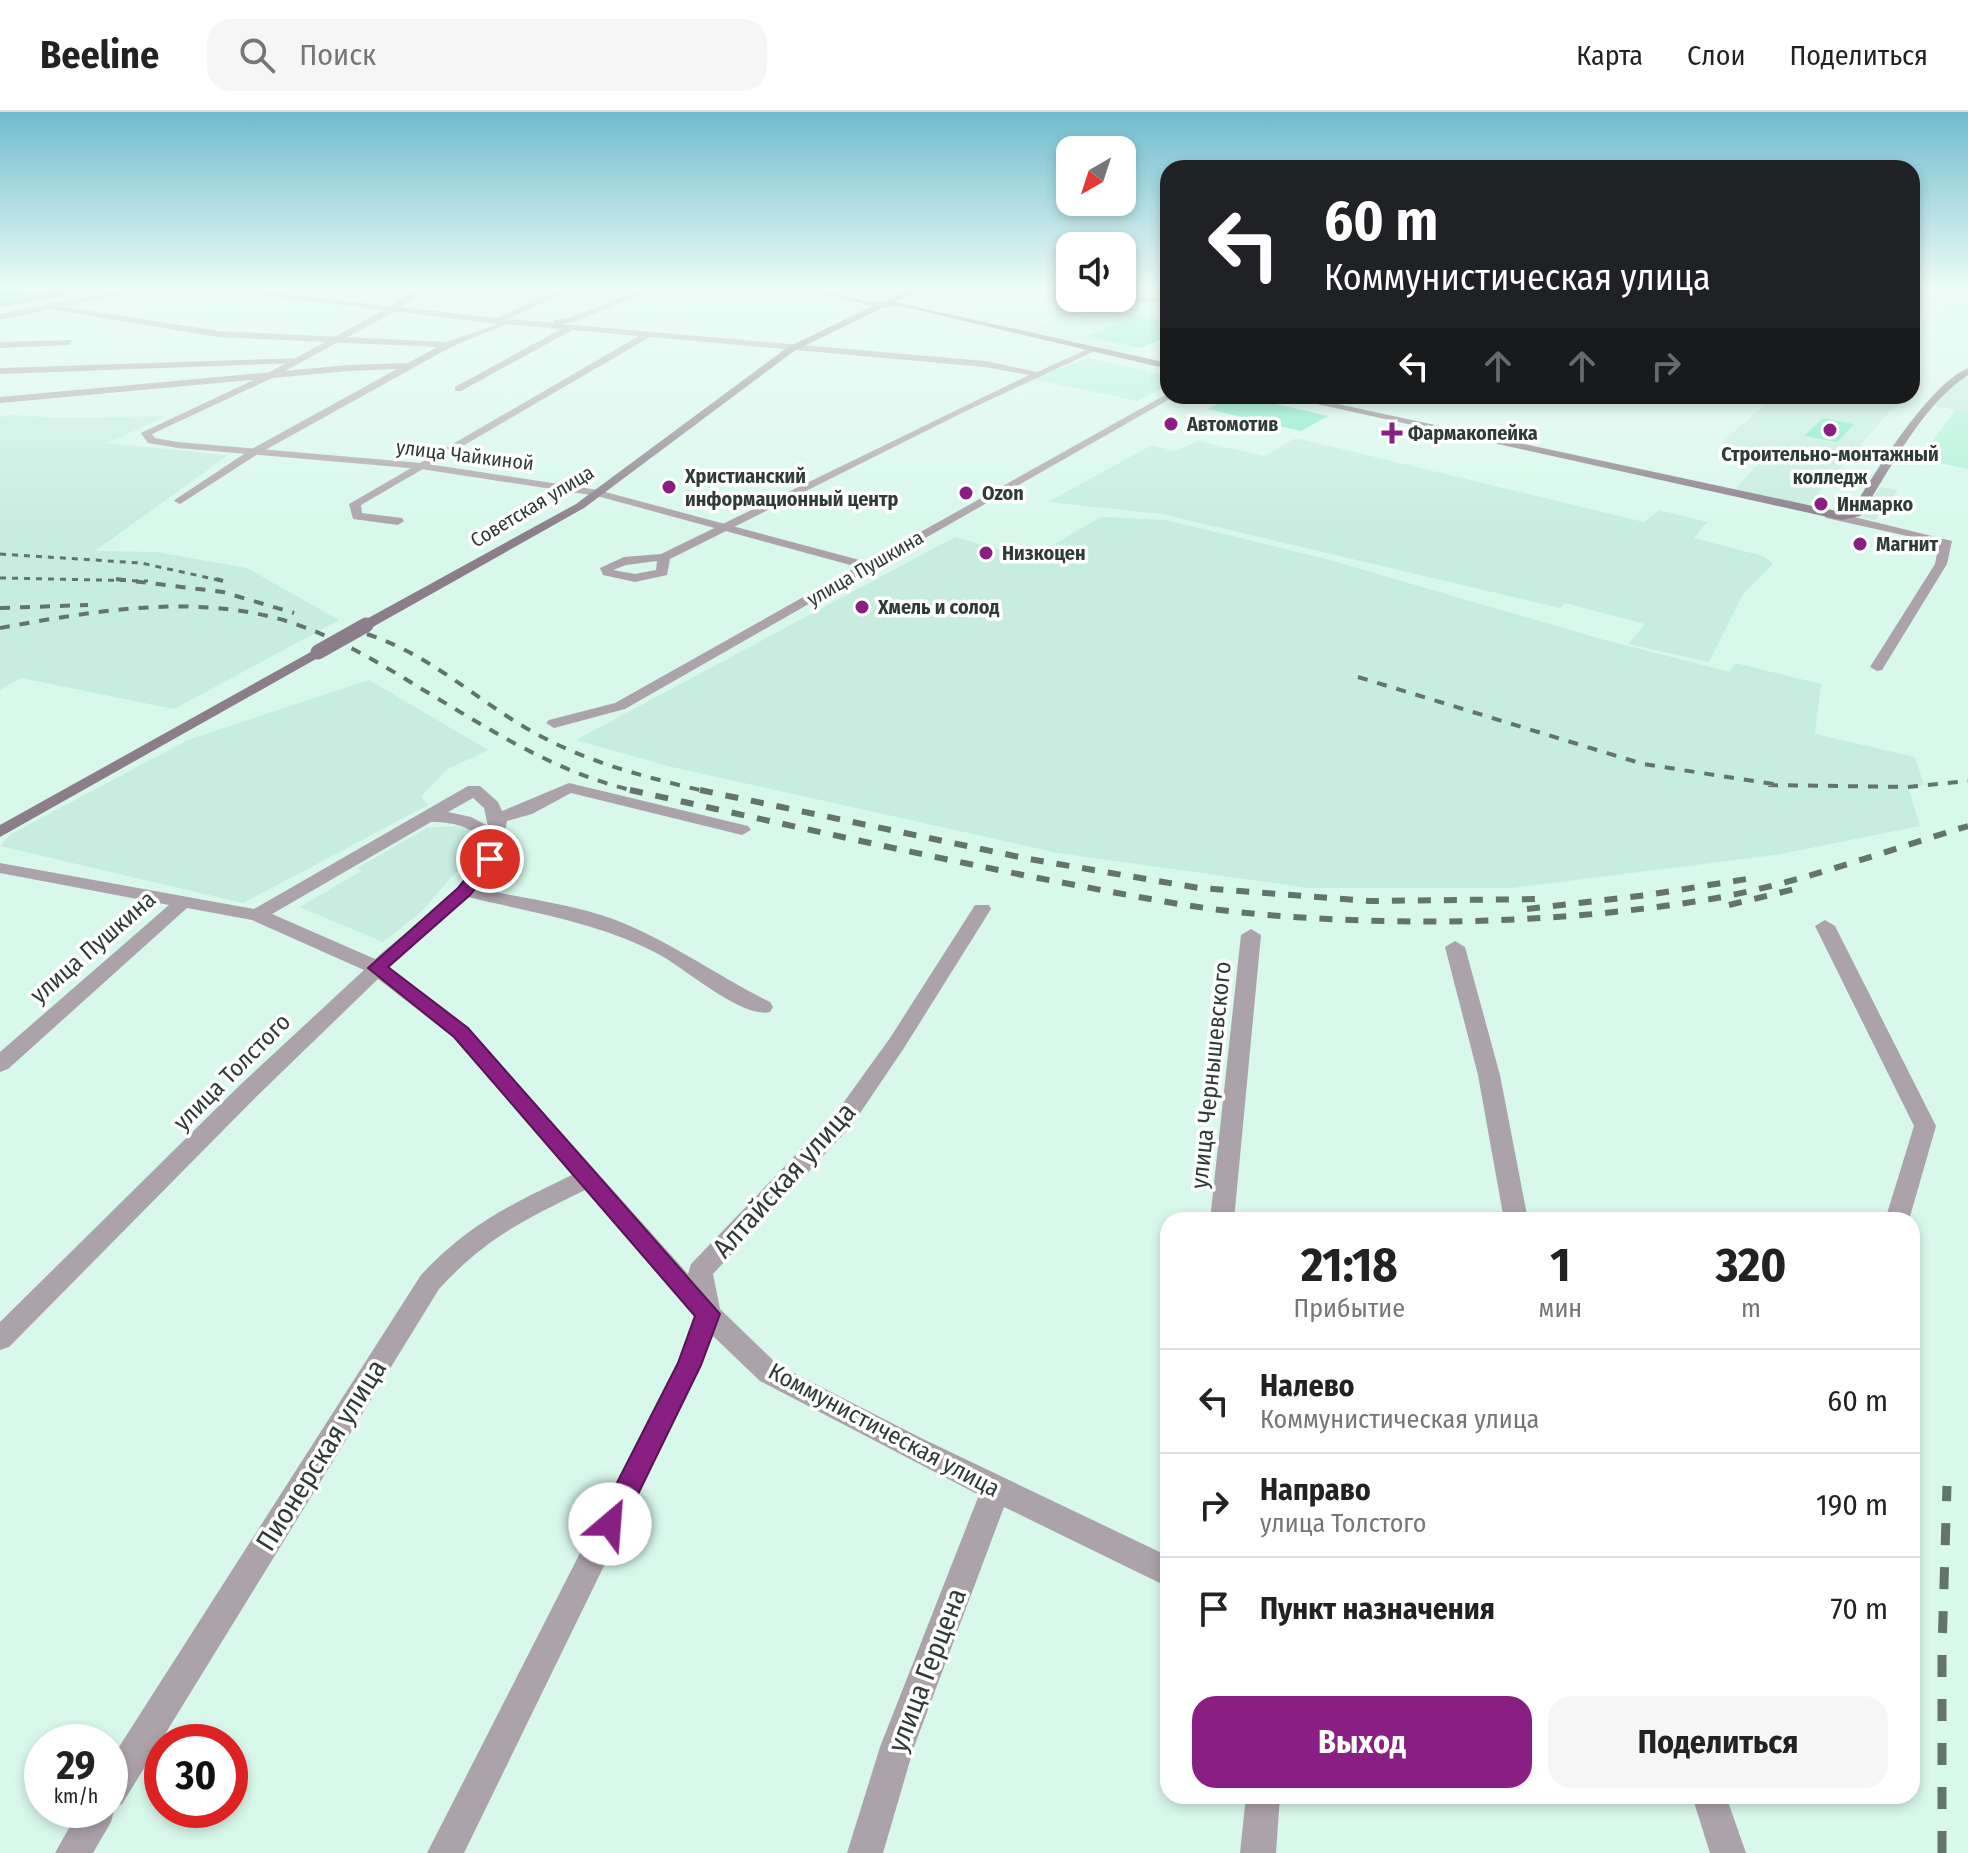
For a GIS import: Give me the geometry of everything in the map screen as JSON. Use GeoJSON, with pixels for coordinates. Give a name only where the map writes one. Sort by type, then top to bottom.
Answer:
{"type":"FeatureCollection","features":[{"type":"Feature","properties":{"kind":"main road","name":"Советская улица"},"geometry":{"type":"LineString","coordinates":[[0,832],[598,493],[763,369]]}},
{"type":"Feature","properties":{"kind":"main road"},"geometry":{"type":"LineString","coordinates":[[1323,404],[1830,515],[1856,513],[1884,467],[1950,383],[1968,371]]}},
{"type":"Feature","properties":{"kind":"street"},"geometry":{"type":"LineString","coordinates":[[0,371],[47,369]]}},
{"type":"Feature","properties":{"kind":"street"},"geometry":{"type":"LineString","coordinates":[[269,376],[281,369]]}},
{"type":"Feature","properties":{"kind":"street"},"geometry":{"type":"LineString","coordinates":[[0,400],[337,369]]}},
{"type":"Feature","properties":{"kind":"street"},"geometry":{"type":"LineString","coordinates":[[180,501],[254,452],[405,369]]}},
{"type":"Feature","properties":{"kind":"street"},"geometry":{"type":"LineString","coordinates":[[458,389],[494,369]]}},
{"type":"Feature","properties":{"kind":"street"},"geometry":{"type":"LineString","coordinates":[[398,521],[357,516],[355,504],[588,369]]}},
{"type":"Feature","properties":{"kind":"street"},"geometry":{"type":"LineString","coordinates":[[1012,369],[1036,374]]}},
{"type":"Feature","properties":{"kind":"street"},"geometry":{"type":"LineString","coordinates":[[664,557],[1047,369]]}},
{"type":"Feature","properties":{"kind":"street","name":"улица Чайкиной"},"geometry":{"type":"LineString","coordinates":[[269,376],[146,433],[152,441],[421,466],[598,493],[869,566]]}},
{"type":"Feature","properties":{"kind":"street","name":"улица Пушкина"},"geometry":{"type":"LineString","coordinates":[[554,723],[620,706],[1160,402]]}},
{"type":"Feature","properties":{"kind":"street"},"geometry":{"type":"LineString","coordinates":[[1830,515],[1946,541],[1941,564],[1877,667]]}},
{"type":"Feature","properties":{"kind":"street"},"geometry":{"type":"LineString","coordinates":[[496,831],[501,817],[526,810],[569,788],[742,830]]}},
{"type":"Feature","properties":{"kind":"street"},"geometry":{"type":"LineString","coordinates":[[257,915],[474,790],[492,806],[496,831]]}},
{"type":"Feature","properties":{"kind":"street"},"geometry":{"type":"LineString","coordinates":[[428,817],[450,817],[496,831]]}},
{"type":"Feature","properties":{"kind":"street","name":"улица Толстого"},"geometry":{"type":"LineString","coordinates":[[0,1339],[248,1091],[377,968],[464,891],[490,859],[496,831]]}},
{"type":"Feature","properties":{"kind":"street","name":"Коммунистическая улица"},"geometry":{"type":"LineString","coordinates":[[0,868],[257,915],[377,968],[461,1033],[708,1314],[769,1373],[996,1489],[1160,1568]]}},
{"type":"Feature","properties":{"kind":"street"},"geometry":{"type":"LineString","coordinates":[[464,891],[606,923],[669,952],[727,989],[763,1007]]}},
{"type":"Feature","properties":{"kind":"street","name":"улица Пушкина"},"geometry":{"type":"LineString","coordinates":[[0,1064],[184,901]]}},
{"type":"Feature","properties":{"kind":"street","name":"Алтайская улица"},"geometry":{"type":"LineString","coordinates":[[708,1314],[700,1271],[844,1119],[897,1043],[982,909]]}},
{"type":"Feature","properties":{"kind":"street"},"geometry":{"type":"LineString","coordinates":[[1825,926],[1925,1126],[1899,1212]]}},
{"type":"Feature","properties":{"kind":"street","name":"улица Чернышевского"},"geometry":{"type":"LineString","coordinates":[[1223,1212],[1251,935]]}},
{"type":"Feature","properties":{"kind":"street"},"geometry":{"type":"LineString","coordinates":[[1455,947],[1489,1075],[1515,1212]]}},
{"type":"Feature","properties":{"kind":"street","name":"Пионерская улица"},"geometry":{"type":"LineString","coordinates":[[128,1763],[430,1282],[454,1256],[498,1222],[590,1177]]}},
{"type":"Feature","properties":{"kind":"street"},"geometry":{"type":"LineString","coordinates":[[445,1853],[689,1365],[708,1314]]}},
{"type":"Feature","properties":{"kind":"street","name":"улица Герцена"},"geometry":{"type":"LineString","coordinates":[[865,1853],[897,1747],[996,1489]]}},
{"type":"Feature","properties":{"kind":"street"},"geometry":{"type":"LineString","coordinates":[[1258,1853],[1262,1804]]}},
{"type":"Feature","properties":{"kind":"street"},"geometry":{"type":"LineString","coordinates":[[1712,1804],[1728,1853]]}},
{"type":"Feature","properties":{"kind":"street"},"geometry":{"type":"LineString","coordinates":[[73,1853],[88,1828]]}},
{"type":"Feature","properties":{"kind":"shaded area"},"geometry":{"type":"Polygon","coordinates":[[[1059,369],[1138,369],[1160,374],[1160,389],[1137,401],[1033,379],[1059,369]]]}},
{"type":"Feature","properties":{"kind":"shaded area"},"geometry":{"type":"Polygon","coordinates":[[[1968,374],[1968,412],[1935,406],[1955,380],[1968,374]]]}},
{"type":"Feature","properties":{"kind":"shaded area"},"geometry":{"type":"Polygon","coordinates":[[[1760,404],[1896,404],[1807,506],[1735,489],[1768,453],[1721,443],[1765,405],[1760,404]]]}},
{"type":"Feature","properties":{"kind":"shaded area"},"geometry":{"type":"Polygon","coordinates":[[[1955,410],[1968,412],[1968,469],[1919,459],[1955,410]]]}},
{"type":"Feature","properties":{"kind":"shaded area"},"geometry":{"type":"Polygon","coordinates":[[[167,416],[107,443],[228,455],[95,551],[156,552],[247,568],[339,620],[174,709],[21,678],[0,690],[0,417],[65,418],[167,416]]]}},
{"type":"Feature","properties":{"kind":"shaded area"},"geometry":{"type":"Polygon","coordinates":[[[1296,438],[1644,522],[1659,510],[1707,522],[1694,538],[1763,556],[1773,564],[1743,594],[1709,662],[1628,644],[1645,624],[1565,603],[1560,608],[1162,514],[1048,502],[1152,445],[1174,451],[1199,441],[1264,456],[1296,438]]]}},
{"type":"Feature","properties":{"kind":"shaded area"},"geometry":{"type":"Polygon","coordinates":[[[1881,487],[1898,490],[1875,520],[1857,516],[1881,487]]]}},
{"type":"Feature","properties":{"kind":"shaded area"},"geometry":{"type":"Polygon","coordinates":[[[1101,517],[1166,520],[1326,559],[1601,639],[1730,672],[1735,663],[1821,684],[1815,734],[1915,757],[1924,785],[1908,787],[1920,826],[1775,855],[1513,888],[1309,888],[1058,853],[672,767],[576,740],[955,537],[1030,558],[1101,517]]]}},
{"type":"Feature","properties":{"kind":"shaded area"},"geometry":{"type":"Polygon","coordinates":[[[369,680],[488,750],[446,770],[421,797],[428,805],[243,903],[0,846],[11,834],[188,740],[369,680]]]}},
{"type":"Feature","properties":{"kind":"shaded area"},"geometry":{"type":"Polygon","coordinates":[[[456,826],[479,832],[483,841],[420,913],[383,942],[300,907],[361,871],[357,868],[427,828],[456,826]]]}},
{"type":"Feature","properties":{"kind":"building"},"geometry":{"type":"Polygon","coordinates":[[[1218,404],[1275,404],[1328,416],[1301,431],[1208,409],[1218,404]]]}},
{"type":"Feature","properties":{"kind":"building","name":"Строительно-монтажный колледж"},"geometry":{"type":"Polygon","coordinates":[[[1823,418],[1854,424],[1837,442],[1804,436],[1823,418]]]}},
{"type":"Feature","properties":{"kind":"railway"},"geometry":{"type":"LineString","coordinates":[[0,554],[141,563],[223,581],[216,579]]}},
{"type":"Feature","properties":{"kind":"railway"},"geometry":{"type":"LineString","coordinates":[[0,578],[129,581]]}},
{"type":"Feature","properties":{"kind":"railway"},"geometry":{"type":"LineString","coordinates":[[116,579],[129,581]]}},
{"type":"Feature","properties":{"kind":"railway"},"geometry":{"type":"LineString","coordinates":[[129,581],[148,581]]}},
{"type":"Feature","properties":{"kind":"railway"},"geometry":{"type":"LineString","coordinates":[[129,581],[223,592],[294,613]]}},
{"type":"Feature","properties":{"kind":"railway"},"geometry":{"type":"LineString","coordinates":[[0,608],[88,605]]}},
{"type":"Feature","properties":{"kind":"railway"},"geometry":{"type":"LineString","coordinates":[[0,628],[136,608],[204,607],[272,617],[349,647],[499,735],[552,762],[638,792]]}},
{"type":"Feature","properties":{"kind":"railway"},"geometry":{"type":"LineString","coordinates":[[367,634],[414,655],[555,744],[619,768],[700,790]]}},
{"type":"Feature","properties":{"kind":"railway"},"geometry":{"type":"LineString","coordinates":[[1358,677],[1643,764],[1780,785]]}},
{"type":"Feature","properties":{"kind":"railway"},"geometry":{"type":"LineString","coordinates":[[1768,785],[1908,787],[1968,781]]}},
{"type":"Feature","properties":{"kind":"railway"},"geometry":{"type":"LineString","coordinates":[[630,790],[638,792]]}},
{"type":"Feature","properties":{"kind":"railway"},"geometry":{"type":"LineString","coordinates":[[700,790],[1029,859],[1199,888],[1370,901],[1542,899]]}},
{"type":"Feature","properties":{"kind":"railway"},"geometry":{"type":"LineString","coordinates":[[700,790],[708,792]]}},
{"type":"Feature","properties":{"kind":"railway"},"geometry":{"type":"LineString","coordinates":[[638,792],[936,857],[1153,900],[1268,915],[1379,921],[1545,918],[1711,899],[1808,876],[1968,826]]}},
{"type":"Feature","properties":{"kind":"railway"},"geometry":{"type":"LineString","coordinates":[[1527,909],[1647,895],[1753,878]]}},
{"type":"Feature","properties":{"kind":"railway"},"geometry":{"type":"LineString","coordinates":[[1729,905],[1795,889]]}},
{"type":"Feature","properties":{"kind":"railway"},"geometry":{"type":"LineString","coordinates":[[1942,1853],[1942,1650],[1947,1486]]}},
{"type":"Feature","properties":{"kind":"place","name":"Автомотив"},"geometry":{"type":"Point","coordinates":[1171,424]}},
{"type":"Feature","properties":{"kind":"place","name":"Строительно-монтажный колледж"},"geometry":{"type":"Point","coordinates":[1830,430]}},
{"type":"Feature","properties":{"kind":"place","name":"Фармакопейка"},"geometry":{"type":"Point","coordinates":[1392,433]}},
{"type":"Feature","properties":{"kind":"place","name":"Христианский информационный центр"},"geometry":{"type":"Point","coordinates":[669,487]}},
{"type":"Feature","properties":{"kind":"place","name":"Ozon"},"geometry":{"type":"Point","coordinates":[966,493]}},
{"type":"Feature","properties":{"kind":"place","name":"Инмарко"},"geometry":{"type":"Point","coordinates":[1821,504]}},
{"type":"Feature","properties":{"kind":"place","name":"Магнит"},"geometry":{"type":"Point","coordinates":[1860,544]}},
{"type":"Feature","properties":{"kind":"place","name":"Низкоцен"},"geometry":{"type":"Point","coordinates":[986,553]}},
{"type":"Feature","properties":{"kind":"place","name":"Хмель и солод"},"geometry":{"type":"Point","coordinates":[862,607]}},
{"type":"Feature","properties":{"kind":"route"},"geometry":{"type":"LineString","coordinates":[[490,859],[464,891],[377,968],[461,1033],[708,1314],[689,1365],[610,1524]]}}]}
